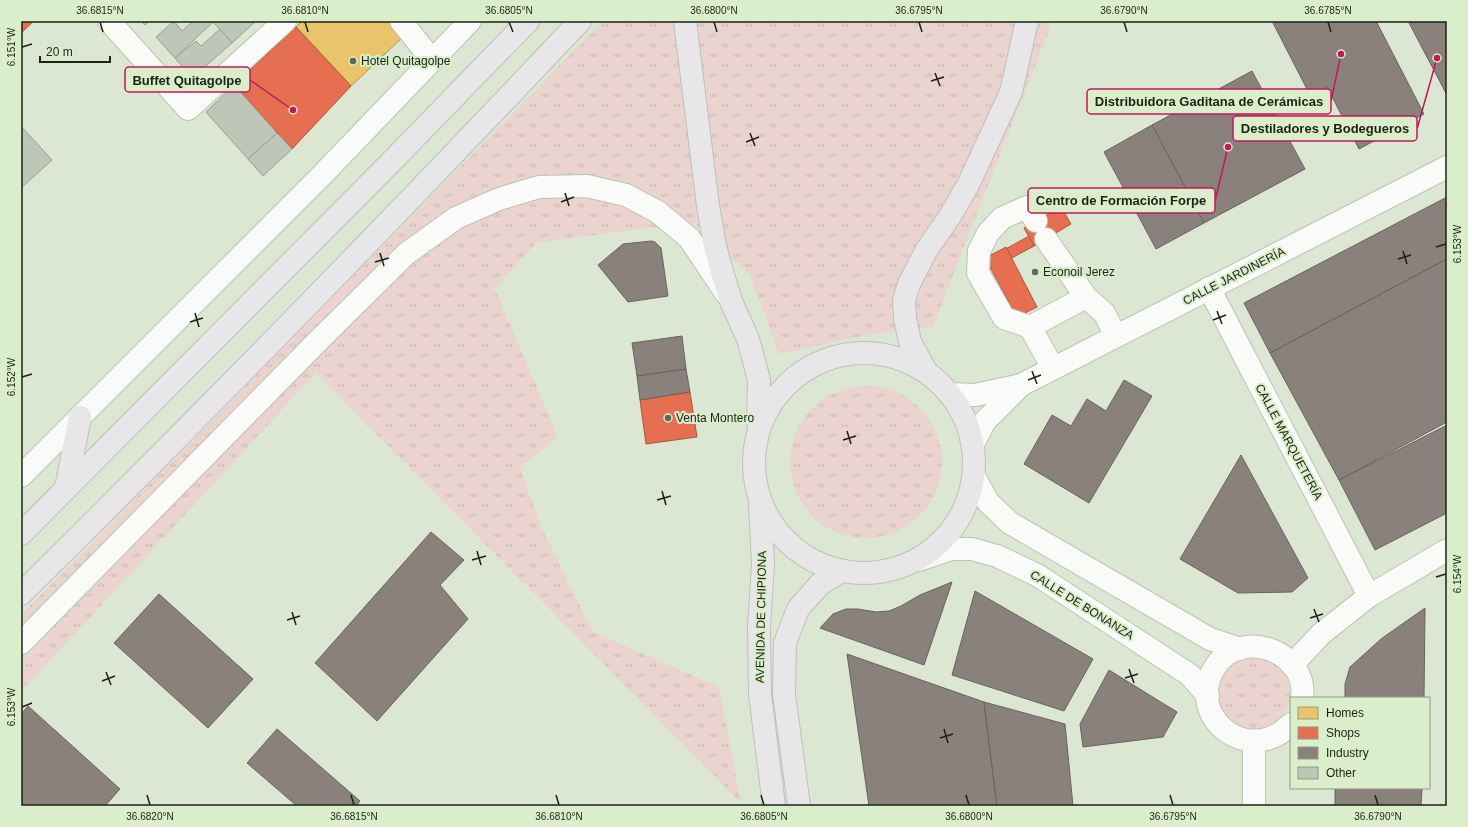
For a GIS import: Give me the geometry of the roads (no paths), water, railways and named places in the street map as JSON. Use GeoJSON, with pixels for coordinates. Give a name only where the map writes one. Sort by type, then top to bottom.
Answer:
{"type":"FeatureCollection","features":[{"type":"Feature","properties":{"kind":"main road"},"geometry":{"type":"LineString","coordinates":[[21,534],[528,21]]}},
{"type":"Feature","properties":{"kind":"main road"},"geometry":{"type":"LineString","coordinates":[[21,594],[94,522],[418,193],[580,21]]}},
{"type":"Feature","properties":{"kind":"main road"},"geometry":{"type":"LineString","coordinates":[[685,21],[710,219],[720,265],[731,301],[748,339],[759,380],[758,432],[754,466],[760,499],[773,524],[791,546],[815,562],[842,571],[868,574],[894,569],[918,560],[939,544],[956,524],[968,502],[974,476],[973,444],[965,418],[951,394],[926,371],[899,358],[870,352],[840,354],[812,364],[788,382],[769,405],[758,432]]}},
{"type":"Feature","properties":{"kind":"main road"},"geometry":{"type":"LineString","coordinates":[[926,371],[910,342],[904,318],[904,300],[909,284],[926,251],[950,216],[968,185],[1011,92],[1027,21]]}},
{"type":"Feature","properties":{"kind":"main road"},"geometry":{"type":"LineString","coordinates":[[66,488],[80,417]]}},
{"type":"Feature","properties":{"kind":"main road","name":"AVENIDA DE CHIPIONA"},"geometry":{"type":"LineString","coordinates":[[760,499],[763,564],[758,626],[760,694],[774,806]]}},
{"type":"Feature","properties":{"kind":"main road","name":"AVENIDA DE CHIPIONA"},"geometry":{"type":"LineString","coordinates":[[799,806],[784,694],[785,643],[798,609],[820,584],[842,571]]}},
{"type":"Feature","properties":{"kind":"street"},"geometry":{"type":"LineString","coordinates":[[109,21],[188,109],[285,21]]}},
{"type":"Feature","properties":{"kind":"street"},"geometry":{"type":"LineString","coordinates":[[402,21],[432,60]]}},
{"type":"Feature","properties":{"kind":"street"},"geometry":{"type":"LineString","coordinates":[[21,476],[318,179],[470,21]]}},
{"type":"Feature","properties":{"kind":"street","name":"CALLE JARDINERÍA"},"geometry":{"type":"LineString","coordinates":[[951,394],[975,394],[1021,385],[1447,167]]}},
{"type":"Feature","properties":{"kind":"street"},"geometry":{"type":"LineString","coordinates":[[21,643],[316,343],[401,259],[456,218],[500,199],[539,187],[587,186],[626,195],[658,212],[689,238],[731,301]]}},
{"type":"Feature","properties":{"kind":"street"},"geometry":{"type":"LineString","coordinates":[[1053,368],[1030,326],[1004,318],[978,272],[979,251],[988,233],[1002,218],[1027,207],[1086,297],[1104,313],[1116,336]]}},
{"type":"Feature","properties":{"kind":"street","name":"CALLE MARQUETERÍA"},"geometry":{"type":"LineString","coordinates":[[1209,288],[1369,596]]}},
{"type":"Feature","properties":{"kind":"street"},"geometry":{"type":"LineString","coordinates":[[1030,326],[1086,297]]}},
{"type":"Feature","properties":{"kind":"street","name":"CALLE JARDINERÍA"},"geometry":{"type":"LineString","coordinates":[[973,444],[985,421],[1021,385]]}},
{"type":"Feature","properties":{"kind":"street"},"geometry":{"type":"LineString","coordinates":[[974,476],[988,502],[1010,523],[1210,639],[1240,649]]}},
{"type":"Feature","properties":{"kind":"street","name":"CALLE DE BONANZA"},"geometry":{"type":"LineString","coordinates":[[918,560],[951,549],[972,549],[997,556],[1037,575],[1190,675],[1208,696]]}},
{"type":"Feature","properties":{"kind":"street"},"geometry":{"type":"LineString","coordinates":[[1292,665],[1321,634],[1369,596],[1447,550]]}},
{"type":"Feature","properties":{"kind":"street"},"geometry":{"type":"LineString","coordinates":[[1290,725],[1283,732],[1269,739],[1254,741],[1240,739],[1228,732],[1217,723],[1210,710],[1208,696],[1209,681],[1215,667],[1226,656],[1240,649],[1254,646],[1268,648],[1281,655],[1292,665],[1300,678],[1302,697]]}},
{"type":"Feature","properties":{"kind":"street"},"geometry":{"type":"LineString","coordinates":[[1254,741],[1254,806]]}},
{"type":"Feature","properties":{"kind":"place","name":"Distribuidora Gaditana de Cerámicas"},"geometry":{"type":"Point","coordinates":[1341,54]}},
{"type":"Feature","properties":{"kind":"place","name":"Destiladores y Bodegueros"},"geometry":{"type":"Point","coordinates":[1437,58]}},
{"type":"Feature","properties":{"kind":"place","name":"Hotel Quitagolpe"},"geometry":{"type":"Point","coordinates":[353,61]}},
{"type":"Feature","properties":{"kind":"place","name":"Buffet Quitagolpe"},"geometry":{"type":"Point","coordinates":[293,110]}},
{"type":"Feature","properties":{"kind":"place","name":"Centro de Formación Forpe"},"geometry":{"type":"Point","coordinates":[1228,147]}},
{"type":"Feature","properties":{"kind":"place","name":"Econoil Jerez"},"geometry":{"type":"Point","coordinates":[1035,272]}},
{"type":"Feature","properties":{"kind":"place","name":"Venta Montero"},"geometry":{"type":"Point","coordinates":[668,418]}}]}
